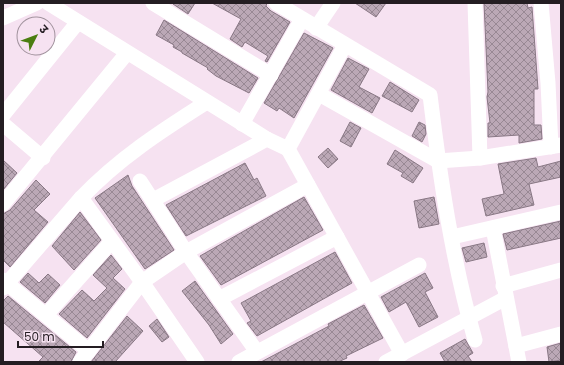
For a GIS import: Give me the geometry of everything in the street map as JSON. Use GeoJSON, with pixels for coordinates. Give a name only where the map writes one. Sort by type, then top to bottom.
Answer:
{"type":"FeatureCollection","features":[{"type":"Feature","properties":{"kind":"street"},"geometry":{"type":"LineString","coordinates":[[3,18],[37,3]]}},
{"type":"Feature","properties":{"kind":"street"},"geometry":{"type":"LineString","coordinates":[[48,3],[242,124],[267,139],[288,149],[402,354]]}},
{"type":"Feature","properties":{"kind":"street"},"geometry":{"type":"LineString","coordinates":[[153,3],[271,75]]}},
{"type":"Feature","properties":{"kind":"street"},"geometry":{"type":"LineString","coordinates":[[276,3],[430,94],[438,161],[452,237],[469,319],[475,340]]}},
{"type":"Feature","properties":{"kind":"street"},"geometry":{"type":"LineString","coordinates":[[316,28],[333,3]]}},
{"type":"Feature","properties":{"kind":"street"},"geometry":{"type":"LineString","coordinates":[[475,3],[480,158]]}},
{"type":"Feature","properties":{"kind":"street"},"geometry":{"type":"LineString","coordinates":[[319,94],[438,161],[480,158],[556,146],[554,82],[541,3]]}},
{"type":"Feature","properties":{"kind":"street"},"geometry":{"type":"LineString","coordinates":[[242,124],[302,19]]}},
{"type":"Feature","properties":{"kind":"street"},"geometry":{"type":"LineString","coordinates":[[3,115],[78,22]]}},
{"type":"Feature","properties":{"kind":"street"},"geometry":{"type":"LineString","coordinates":[[288,149],[346,45]]}},
{"type":"Feature","properties":{"kind":"street"},"geometry":{"type":"LineString","coordinates":[[3,204],[43,158],[128,53]]}},
{"type":"Feature","properties":{"kind":"street"},"geometry":{"type":"LineString","coordinates":[[206,102],[129,153],[102,176],[4,284],[46,315],[85,357],[142,282],[186,252],[308,185]]}},
{"type":"Feature","properties":{"kind":"street"},"geometry":{"type":"LineString","coordinates":[[3,124],[43,158]]}},
{"type":"Feature","properties":{"kind":"street"},"geometry":{"type":"LineString","coordinates":[[153,200],[267,139]]}},
{"type":"Feature","properties":{"kind":"street"},"geometry":{"type":"LineString","coordinates":[[140,181],[186,252],[257,352]]}},
{"type":"Feature","properties":{"kind":"street"},"geometry":{"type":"LineString","coordinates":[[81,198],[142,282],[197,362]]}},
{"type":"Feature","properties":{"kind":"street"},"geometry":{"type":"LineString","coordinates":[[452,237],[561,212]]}},
{"type":"Feature","properties":{"kind":"street"},"geometry":{"type":"LineString","coordinates":[[493,228],[518,362]]}},
{"type":"Feature","properties":{"kind":"street"},"geometry":{"type":"LineString","coordinates":[[219,298],[337,237]]}},
{"type":"Feature","properties":{"kind":"street"},"geometry":{"type":"LineString","coordinates":[[46,315],[112,241]]}},
{"type":"Feature","properties":{"kind":"street"},"geometry":{"type":"LineString","coordinates":[[239,362],[419,265]]}},
{"type":"Feature","properties":{"kind":"street"},"geometry":{"type":"LineString","coordinates":[[386,362],[469,319],[505,292],[561,270]]}},
{"type":"Feature","properties":{"kind":"street"},"geometry":{"type":"LineString","coordinates":[[516,346],[561,334]]}},
{"type":"Feature","properties":{"kind":"building"},"geometry":{"type":"Polygon","coordinates":[[[173,3],[195,3],[188,14],[173,3]]]}},
{"type":"Feature","properties":{"kind":"building"},"geometry":{"type":"Polygon","coordinates":[[[212,3],[267,3],[266,6],[271,11],[290,22],[267,62],[265,61],[268,56],[245,42],[242,47],[230,39],[241,19],[212,3]]]}},
{"type":"Feature","properties":{"kind":"building"},"geometry":{"type":"Polygon","coordinates":[[[355,3],[386,3],[376,17],[355,3]]]}},
{"type":"Feature","properties":{"kind":"building"},"geometry":{"type":"Polygon","coordinates":[[[484,3],[527,3],[528,8],[532,7],[538,89],[534,89],[534,125],[541,125],[542,139],[519,143],[519,135],[488,137],[488,123],[490,123],[487,97],[484,3]]]}},
{"type":"Feature","properties":{"kind":"building"},"geometry":{"type":"Polygon","coordinates":[[[164,20],[258,78],[249,93],[216,76],[207,69],[208,68],[182,53],[173,47],[174,45],[156,35],[164,20]]]}},
{"type":"Feature","properties":{"kind":"building"},"geometry":{"type":"Polygon","coordinates":[[[304,33],[333,48],[294,118],[279,108],[277,111],[264,103],[304,33]]]}},
{"type":"Feature","properties":{"kind":"building"},"geometry":{"type":"Polygon","coordinates":[[[348,58],[369,69],[359,87],[380,98],[372,113],[331,90],[348,58]]]}},
{"type":"Feature","properties":{"kind":"building"},"geometry":{"type":"Polygon","coordinates":[[[390,82],[419,100],[412,112],[382,96],[390,82]]]}},
{"type":"Feature","properties":{"kind":"building"},"geometry":{"type":"Polygon","coordinates":[[[350,122],[361,128],[351,147],[340,141],[350,122]]]}},
{"type":"Feature","properties":{"kind":"building"},"geometry":{"type":"Polygon","coordinates":[[[419,122],[425,125],[426,134],[422,142],[412,136],[419,122]]]}},
{"type":"Feature","properties":{"kind":"building"},"geometry":{"type":"Polygon","coordinates":[[[328,148],[338,159],[328,168],[318,157],[328,148]]]}},
{"type":"Feature","properties":{"kind":"building"},"geometry":{"type":"Polygon","coordinates":[[[395,150],[423,168],[413,183],[401,176],[403,173],[387,164],[395,150]]]}},
{"type":"Feature","properties":{"kind":"building"},"geometry":{"type":"Polygon","coordinates":[[[536,158],[538,167],[561,161],[561,177],[529,184],[534,205],[486,216],[482,199],[504,194],[498,164],[536,158]]]}},
{"type":"Feature","properties":{"kind":"building"},"geometry":{"type":"Polygon","coordinates":[[[3,160],[17,173],[3,190],[3,160]]]}},
{"type":"Feature","properties":{"kind":"building"},"geometry":{"type":"Polygon","coordinates":[[[245,163],[254,180],[257,178],[266,196],[186,236],[166,205],[245,163]]]}},
{"type":"Feature","properties":{"kind":"building"},"geometry":{"type":"Polygon","coordinates":[[[128,175],[132,186],[174,250],[145,269],[95,198],[128,175]]]}},
{"type":"Feature","properties":{"kind":"building"},"geometry":{"type":"Polygon","coordinates":[[[36,180],[50,194],[34,210],[48,222],[10,267],[3,260],[3,214],[10,210],[36,180]]]}},
{"type":"Feature","properties":{"kind":"building"},"geometry":{"type":"Polygon","coordinates":[[[304,197],[323,230],[221,285],[200,256],[304,197]]]}},
{"type":"Feature","properties":{"kind":"building"},"geometry":{"type":"Polygon","coordinates":[[[434,197],[439,224],[419,228],[414,201],[434,197]]]}},
{"type":"Feature","properties":{"kind":"building"},"geometry":{"type":"Polygon","coordinates":[[[80,212],[101,240],[74,270],[52,246],[80,212]]]}},
{"type":"Feature","properties":{"kind":"building"},"geometry":{"type":"Polygon","coordinates":[[[561,221],[561,238],[507,250],[503,234],[561,221]]]}},
{"type":"Feature","properties":{"kind":"building"},"geometry":{"type":"Polygon","coordinates":[[[484,243],[487,257],[466,262],[462,248],[484,243]]]}},
{"type":"Feature","properties":{"kind":"building"},"geometry":{"type":"Polygon","coordinates":[[[335,252],[352,283],[257,336],[247,323],[251,321],[241,303],[335,252]]]}},
{"type":"Feature","properties":{"kind":"building"},"geometry":{"type":"Polygon","coordinates":[[[111,255],[122,269],[113,278],[125,289],[87,338],[59,314],[82,290],[94,301],[107,288],[93,275],[111,255]]]}},
{"type":"Feature","properties":{"kind":"building"},"geometry":{"type":"Polygon","coordinates":[[[28,273],[39,283],[48,274],[60,285],[45,303],[20,282],[28,273]]]}},
{"type":"Feature","properties":{"kind":"building"},"geometry":{"type":"Polygon","coordinates":[[[425,273],[433,288],[425,292],[438,317],[419,327],[406,302],[389,312],[381,297],[425,273]]]}},
{"type":"Feature","properties":{"kind":"building"},"geometry":{"type":"Polygon","coordinates":[[[195,281],[233,334],[221,344],[209,325],[182,291],[195,281]]]}},
{"type":"Feature","properties":{"kind":"building"},"geometry":{"type":"Polygon","coordinates":[[[8,296],[76,352],[71,362],[38,362],[43,357],[3,322],[3,301],[8,296]]]}},
{"type":"Feature","properties":{"kind":"building"},"geometry":{"type":"Polygon","coordinates":[[[364,305],[383,338],[346,356],[347,358],[338,362],[261,362],[329,326],[328,324],[364,305]]]}},
{"type":"Feature","properties":{"kind":"building"},"geometry":{"type":"Polygon","coordinates":[[[127,316],[143,331],[115,362],[91,362],[127,316]]]}},
{"type":"Feature","properties":{"kind":"building"},"geometry":{"type":"Polygon","coordinates":[[[157,319],[169,337],[162,342],[149,326],[157,319]]]}},
{"type":"Feature","properties":{"kind":"building"},"geometry":{"type":"Polygon","coordinates":[[[465,339],[473,353],[468,356],[472,362],[445,362],[440,353],[465,339]]]}},
{"type":"Feature","properties":{"kind":"building"},"geometry":{"type":"Polygon","coordinates":[[[561,343],[561,360],[549,362],[547,347],[561,343]]]}}]}
